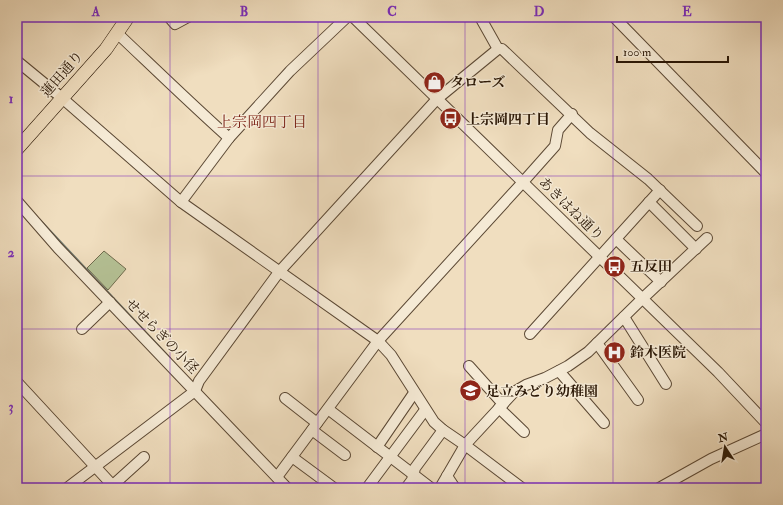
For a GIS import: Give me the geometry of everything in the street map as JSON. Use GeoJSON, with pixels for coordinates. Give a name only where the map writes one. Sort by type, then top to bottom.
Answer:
{"type":"FeatureCollection","features":[{"type":"Feature","properties":{"kind":"main road","name":"蓮田通り"},"geometry":{"type":"LineString","coordinates":[[17,149],[106,49],[128,17]]}},
{"type":"Feature","properties":{"kind":"street"},"geometry":{"type":"LineString","coordinates":[[169,17],[175,24],[188,17]]}},
{"type":"Feature","properties":{"kind":"street"},"geometry":{"type":"LineString","coordinates":[[181,202],[229,138],[290,71],[347,17]]}},
{"type":"Feature","properties":{"kind":"street","name":"あきはね通り"},"geometry":{"type":"LineString","coordinates":[[353,17],[729,383],[766,423]]}},
{"type":"Feature","properties":{"kind":"street"},"geometry":{"type":"LineString","coordinates":[[480,17],[498,49],[502,49],[572,114],[590,133],[648,179],[697,226]]}},
{"type":"Feature","properties":{"kind":"street"},"geometry":{"type":"LineString","coordinates":[[614,17],[766,173]]}},
{"type":"Feature","properties":{"kind":"street"},"geometry":{"type":"LineString","coordinates":[[117,33],[147,60],[160,75],[229,138]]}},
{"type":"Feature","properties":{"kind":"street"},"geometry":{"type":"LineString","coordinates":[[67,488],[98,469],[195,391],[199,382],[279,272],[437,99],[498,49]]}},
{"type":"Feature","properties":{"kind":"street"},"geometry":{"type":"LineString","coordinates":[[17,61],[62,98],[181,202],[378,341],[391,355],[434,422],[522,488]]}},
{"type":"Feature","properties":{"kind":"street"},"geometry":{"type":"LineString","coordinates":[[279,475],[378,341],[555,146],[558,130],[572,114]]}},
{"type":"Feature","properties":{"kind":"street"},"geometry":{"type":"LineString","coordinates":[[530,334],[660,190]]}},
{"type":"Feature","properties":{"kind":"street","name":"せせらぎの小径"},"geometry":{"type":"LineString","coordinates":[[17,201],[58,248],[195,391],[279,475],[287,488]]}},
{"type":"Feature","properties":{"kind":"street"},"geometry":{"type":"LineString","coordinates":[[649,202],[696,249]]}},
{"type":"Feature","properties":{"kind":"street"},"geometry":{"type":"LineString","coordinates":[[440,488],[465,445],[520,388],[559,371],[588,352],[707,238]]}},
{"type":"Feature","properties":{"kind":"street"},"geometry":{"type":"LineString","coordinates":[[616,239],[661,282]]}},
{"type":"Feature","properties":{"kind":"street"},"geometry":{"type":"LineString","coordinates":[[82,329],[110,302]]}},
{"type":"Feature","properties":{"kind":"street"},"geometry":{"type":"LineString","coordinates":[[624,317],[666,384]]}},
{"type":"Feature","properties":{"kind":"street"},"geometry":{"type":"LineString","coordinates":[[597,343],[638,400]]}},
{"type":"Feature","properties":{"kind":"street"},"geometry":{"type":"LineString","coordinates":[[469,366],[524,432]]}},
{"type":"Feature","properties":{"kind":"street"},"geometry":{"type":"LineString","coordinates":[[559,371],[604,423]]}},
{"type":"Feature","properties":{"kind":"street"},"geometry":{"type":"LineString","coordinates":[[17,382],[114,487],[144,457]]}},
{"type":"Feature","properties":{"kind":"street"},"geometry":{"type":"LineString","coordinates":[[377,446],[414,393]]}},
{"type":"Feature","properties":{"kind":"street"},"geometry":{"type":"LineString","coordinates":[[285,398],[345,455]]}},
{"type":"Feature","properties":{"kind":"street"},"geometry":{"type":"LineString","coordinates":[[328,409],[431,488]]}},
{"type":"Feature","properties":{"kind":"street"},"geometry":{"type":"LineString","coordinates":[[368,488],[425,410]]}},
{"type":"Feature","properties":{"kind":"street"},"geometry":{"type":"LineString","coordinates":[[406,488],[412,480],[415,468],[443,430]]}},
{"type":"Feature","properties":{"kind":"street"},"geometry":{"type":"LineString","coordinates":[[659,488],[711,459],[766,434]]}},
{"type":"Feature","properties":{"kind":"street"},"geometry":{"type":"LineString","coordinates":[[292,456],[334,488]]}},
{"type":"Feature","properties":{"kind":"street"},"geometry":{"type":"LineString","coordinates":[[447,476],[455,488]]}},
{"type":"Feature","properties":{"kind":"green space"},"geometry":{"type":"Polygon","coordinates":[[[104,251],[126,269],[108,290],[87,268],[104,251]]]}},
{"type":"Feature","properties":{"kind":"waterway"},"geometry":{"type":"LineString","coordinates":[[39,219],[170,358]]}},
{"type":"Feature","properties":{"kind":"place","name":"タローズ"},"geometry":{"type":"Point","coordinates":[434,82]}},
{"type":"Feature","properties":{"kind":"place","name":"上宗岡四丁目"},"geometry":{"type":"Point","coordinates":[450,119]}},
{"type":"Feature","properties":{"kind":"place","name":"五反田"},"geometry":{"type":"Point","coordinates":[615,266]}},
{"type":"Feature","properties":{"kind":"place","name":"鈴木医院"},"geometry":{"type":"Point","coordinates":[614,352]}},
{"type":"Feature","properties":{"kind":"place","name":"足立みどり幼稚園"},"geometry":{"type":"Point","coordinates":[470,391]}},
{"type":"Feature","properties":{"kind":"district","name":"上宗岡四丁目"},"geometry":{"type":"Point","coordinates":[262,122]}}]}
